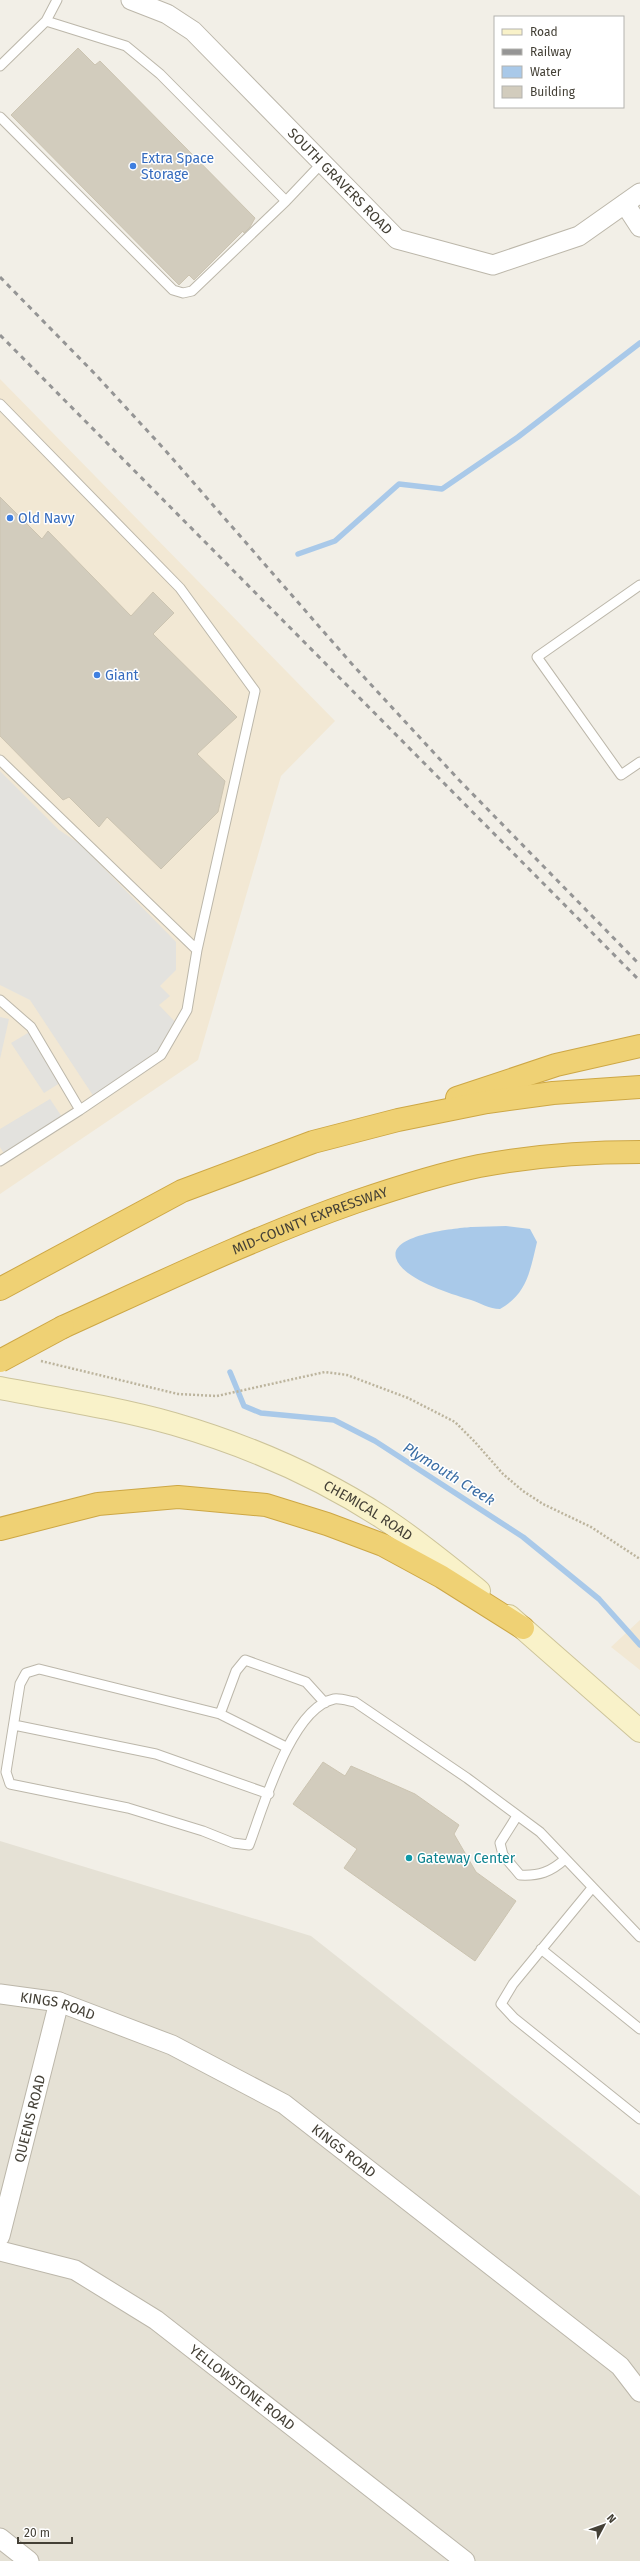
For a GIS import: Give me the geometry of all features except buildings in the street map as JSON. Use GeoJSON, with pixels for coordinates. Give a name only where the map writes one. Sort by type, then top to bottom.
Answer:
{"type":"FeatureCollection","features":[{"type":"Feature","properties":{"kind":"highway"},"geometry":{"type":"LineString","coordinates":[[398,1120],[493,1084],[556,1065],[640,1046]]}},
{"type":"Feature","properties":{"kind":"highway"},"geometry":{"type":"LineString","coordinates":[[0,1289],[182,1191],[313,1142],[398,1120],[487,1102],[553,1093],[640,1087]]}},
{"type":"Feature","properties":{"kind":"highway","name":"MID-COUNTY EXPRESSWAY"},"geometry":{"type":"LineString","coordinates":[[0,1361],[63,1327],[232,1248],[299,1222],[414,1182],[479,1166],[544,1157],[640,1152]]}},
{"type":"Feature","properties":{"kind":"highway"},"geometry":{"type":"LineString","coordinates":[[0,1529],[98,1504],[178,1497],[266,1505],[327,1524],[383,1545],[442,1577],[523,1628]]}},
{"type":"Feature","properties":{"kind":"main road","name":"CHEMICAL ROAD"},"geometry":{"type":"LineString","coordinates":[[0,1388],[40,1395],[174,1424],[279,1463],[382,1518],[434,1555],[523,1628],[640,1731]]}},
{"type":"Feature","properties":{"kind":"main road","name":"CHEMICAL ROAD"},"geometry":{"type":"LineString","coordinates":[[0,1392],[40,1395]]}},
{"type":"Feature","properties":{"kind":"street","name":"SOUTH GRAVERS ROAD"},"geometry":{"type":"LineString","coordinates":[[131,0],[164,6],[193,31],[397,239],[493,265],[579,236],[632,198]]}},
{"type":"Feature","properties":{"kind":"street"},"geometry":{"type":"LineString","coordinates":[[632,198],[640,227]]}},
{"type":"Feature","properties":{"kind":"street","name":"KINGS ROAD"},"geometry":{"type":"LineString","coordinates":[[0,1994],[59,2002],[172,2045],[284,2104],[620,2366],[640,2392]]}},
{"type":"Feature","properties":{"kind":"street","name":"QUEENS ROAD"},"geometry":{"type":"LineString","coordinates":[[0,2236],[59,2002]]}},
{"type":"Feature","properties":{"kind":"street","name":"YELLOWSTONE ROAD"},"geometry":{"type":"LineString","coordinates":[[0,2251],[75,2270],[156,2320],[465,2561]]}},
{"type":"Feature","properties":{"kind":"street"},"geometry":{"type":"LineString","coordinates":[[0,2538],[26,2560]]}},
{"type":"Feature","properties":{"kind":"lane"},"geometry":{"type":"LineString","coordinates":[[0,66],[46,21],[57,0]]}},
{"type":"Feature","properties":{"kind":"lane"},"geometry":{"type":"LineString","coordinates":[[46,21],[126,46],[160,74],[286,201]]}},
{"type":"Feature","properties":{"kind":"lane"},"geometry":{"type":"LineString","coordinates":[[0,117],[173,290],[183,293],[192,291],[286,201],[322,163]]}},
{"type":"Feature","properties":{"kind":"lane"},"geometry":{"type":"LineString","coordinates":[[0,404],[180,588],[255,691],[197,950],[187,1010],[161,1055],[80,1110],[0,1161]]}},
{"type":"Feature","properties":{"kind":"lane"},"geometry":{"type":"LineString","coordinates":[[640,585],[537,657],[622,775],[640,762]]}},
{"type":"Feature","properties":{"kind":"lane"},"geometry":{"type":"LineString","coordinates":[[0,760],[197,950]]}},
{"type":"Feature","properties":{"kind":"lane"},"geometry":{"type":"LineString","coordinates":[[0,1000],[31,1027],[80,1110]]}},
{"type":"Feature","properties":{"kind":"lane"},"geometry":{"type":"LineString","coordinates":[[220,1714],[236,1671],[245,1660],[306,1682],[325,1703]]}},
{"type":"Feature","properties":{"kind":"lane"},"geometry":{"type":"LineString","coordinates":[[286,1747],[220,1714],[39,1669],[26,1673],[20,1684],[6,1772],[10,1784],[128,1808],[204,1831],[233,1843],[249,1845],[286,1747],[314,1709],[334,1699],[355,1702],[540,1832],[565,1860],[640,1937]]}},
{"type":"Feature","properties":{"kind":"lane"},"geometry":{"type":"LineString","coordinates":[[14,1725],[156,1754],[269,1794]]}},
{"type":"Feature","properties":{"kind":"lane"},"geometry":{"type":"LineString","coordinates":[[517,1816],[500,1843],[503,1855],[520,1875],[535,1876],[554,1869],[565,1860]]}},
{"type":"Feature","properties":{"kind":"lane"},"geometry":{"type":"LineString","coordinates":[[592,1888],[513,1984],[501,2004],[514,2018],[640,2119]]}},
{"type":"Feature","properties":{"kind":"lane"},"geometry":{"type":"LineString","coordinates":[[541,1949],[640,2029]]}},
{"type":"Feature","properties":{"kind":"path"},"geometry":{"type":"LineString","coordinates":[[36,1360],[178,1394],[217,1396],[325,1372],[347,1375],[408,1398],[455,1422],[503,1474],[523,1491],[543,1504],[591,1527],[640,1559]]}},
{"type":"Feature","properties":{"kind":"shaded area"},"geometry":{"type":"Polygon","coordinates":[[[0,379],[335,721],[281,776],[198,1060],[0,1194],[0,379]]]}},
{"type":"Feature","properties":{"kind":"shaded area"},"geometry":{"type":"Polygon","coordinates":[[[0,771],[59,830],[80,844],[176,942],[176,970],[160,986],[170,996],[159,1005],[178,1025],[161,1055],[96,1100],[30,1000],[0,985],[0,771]]]}},
{"type":"Feature","properties":{"kind":"shaded area"},"geometry":{"type":"Polygon","coordinates":[[[0,1017],[9,1019],[0,1059],[0,1017]]]}},
{"type":"Feature","properties":{"kind":"shaded area"},"geometry":{"type":"Polygon","coordinates":[[[33,1030],[63,1081],[44,1093],[11,1043],[33,1030]]]}},
{"type":"Feature","properties":{"kind":"shaded area"},"geometry":{"type":"Polygon","coordinates":[[[50,1099],[64,1120],[6,1157],[0,1147],[0,1129],[50,1099]]]}},
{"type":"Feature","properties":{"kind":"shaded area"},"geometry":{"type":"Polygon","coordinates":[[[640,1620],[640,1670],[611,1647],[640,1620]]]}},
{"type":"Feature","properties":{"kind":"shaded area"},"geometry":{"type":"Polygon","coordinates":[[[0,1841],[311,1936],[640,2196],[640,2561],[0,2561],[0,1841]]]}},
{"type":"Feature","properties":{"kind":"water"},"geometry":{"type":"Polygon","coordinates":[[[506,1226],[530,1229],[537,1242],[532,1263],[522,1289],[509,1303],[500,1309],[489,1307],[428,1285],[407,1273],[400,1266],[396,1258],[397,1250],[403,1243],[413,1238],[440,1231],[472,1227],[506,1226]]]}},
{"type":"Feature","properties":{"kind":"waterway"},"geometry":{"type":"LineString","coordinates":[[298,554],[335,541],[399,484],[442,489],[518,437],[640,343]]}},
{"type":"Feature","properties":{"kind":"waterway","name":"Plymouth Creek"},"geometry":{"type":"LineString","coordinates":[[230,1372],[244,1406],[261,1413],[334,1420],[375,1441],[523,1537],[599,1599],[640,1645]]}},
{"type":"Feature","properties":{"kind":"railway"},"geometry":{"type":"LineString","coordinates":[[0,277],[96,375],[165,450],[351,663],[459,780],[640,965]]}},
{"type":"Feature","properties":{"kind":"railway"},"geometry":{"type":"LineString","coordinates":[[0,335],[640,981]]}},
{"type":"Feature","properties":{"kind":"place","name":"Extra Space Storage"},"geometry":{"type":"Point","coordinates":[133,166]}},
{"type":"Feature","properties":{"kind":"place","name":"Old Navy"},"geometry":{"type":"Point","coordinates":[10,518]}},
{"type":"Feature","properties":{"kind":"place","name":"Giant"},"geometry":{"type":"Point","coordinates":[97,675]}},
{"type":"Feature","properties":{"kind":"place","name":"Gateway Center"},"geometry":{"type":"Point","coordinates":[409,1858]}}]}
